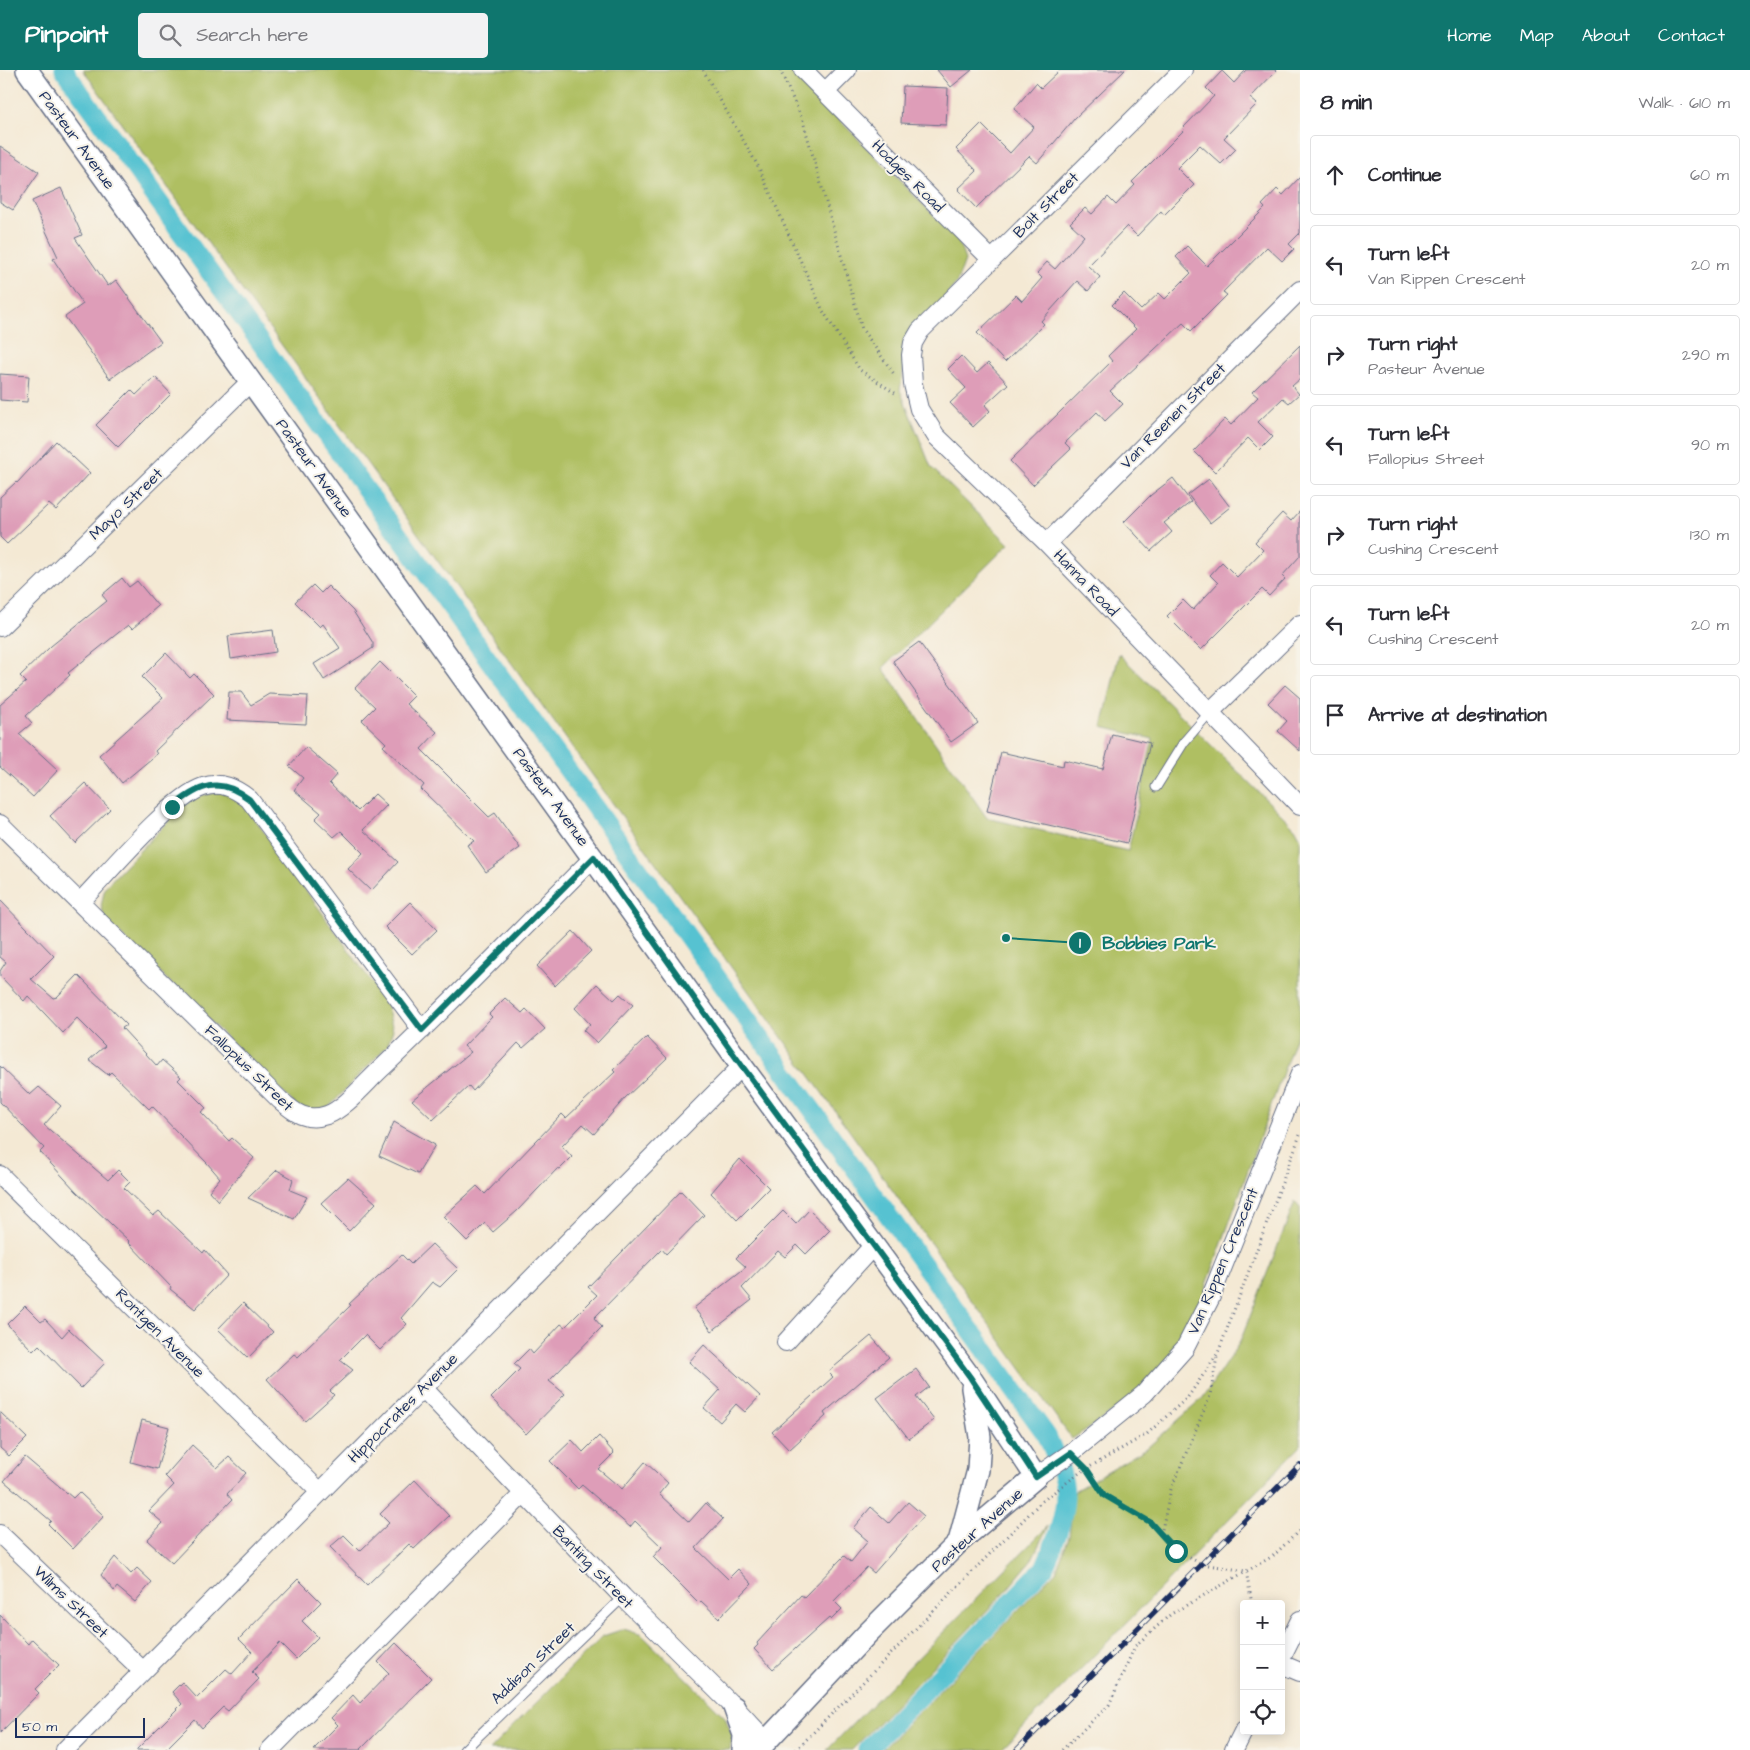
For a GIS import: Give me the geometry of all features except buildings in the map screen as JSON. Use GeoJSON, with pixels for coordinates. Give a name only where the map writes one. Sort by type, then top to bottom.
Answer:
{"type":"FeatureCollection","features":[{"type":"Feature","properties":{"kind":"street","name":"Pasteur Avenue"},"geometry":{"type":"LineString","coordinates":[[27,70],[594,857],[742,1066],[970,1377],[1039,1475],[959,1542],[868,1634],[762,1746]]}},
{"type":"Feature","properties":{"kind":"street","name":"Hodges Road"},"geometry":{"type":"LineString","coordinates":[[803,70],[991,259]]}},
{"type":"Feature","properties":{"kind":"street"},"geometry":{"type":"LineString","coordinates":[[825,92],[847,70]]}},
{"type":"Feature","properties":{"kind":"street","name":"Bolt Street"},"geometry":{"type":"LineString","coordinates":[[914,343],[925,326],[991,259],[1183,70]]}},
{"type":"Feature","properties":{"kind":"street","name":"Van Reenen Street"},"geometry":{"type":"LineString","coordinates":[[1047,542],[1300,290]]}},
{"type":"Feature","properties":{"kind":"street","name":"Hanna Road"},"geometry":{"type":"LineString","coordinates":[[914,343],[911,370],[919,410],[936,436],[1047,542],[1300,806]]}},
{"type":"Feature","properties":{"kind":"street","name":"Mayo Street"},"geometry":{"type":"LineString","coordinates":[[0,627],[252,381]]}},
{"type":"Feature","properties":{"kind":"street"},"geometry":{"type":"LineString","coordinates":[[1210,712],[1300,624]]}},
{"type":"Feature","properties":{"kind":"street"},"geometry":{"type":"LineString","coordinates":[[81,901],[172,807],[191,792],[204,786],[220,785],[236,789],[249,799],[422,1030]]}},
{"type":"Feature","properties":{"kind":"street","name":"Fallopius Street"},"geometry":{"type":"LineString","coordinates":[[0,824],[81,901],[273,1093],[297,1115],[309,1117],[329,1114],[344,1103],[422,1030],[594,857]]}},
{"type":"Feature","properties":{"kind":"street","name":"Hippocrates Avenue"},"geometry":{"type":"LineString","coordinates":[[65,1750],[319,1491],[424,1389],[742,1066]]}},
{"type":"Feature","properties":{"kind":"street","name":"Van Rippen Crescent"},"geometry":{"type":"LineString","coordinates":[[1039,1475],[1071,1453],[1144,1394],[1185,1348],[1210,1299],[1300,1074]]}},
{"type":"Feature","properties":{"kind":"street","name":"Rontgen Avenue"},"geometry":{"type":"LineString","coordinates":[[0,1175],[319,1491]]}},
{"type":"Feature","properties":{"kind":"street"},"geometry":{"type":"LineString","coordinates":[[786,1342],[873,1246]]}},
{"type":"Feature","properties":{"kind":"street"},"geometry":{"type":"LineString","coordinates":[[959,1542],[973,1494],[980,1437],[970,1377]]}},
{"type":"Feature","properties":{"kind":"street","name":"Banting Street"},"geometry":{"type":"LineString","coordinates":[[424,1389],[623,1597],[734,1706],[762,1746]]}},
{"type":"Feature","properties":{"kind":"street"},"geometry":{"type":"LineString","coordinates":[[270,1750],[523,1494]]}},
{"type":"Feature","properties":{"kind":"street","name":"Wilms Street"},"geometry":{"type":"LineString","coordinates":[[0,1534],[142,1670]]}},
{"type":"Feature","properties":{"kind":"street"},"geometry":{"type":"LineString","coordinates":[[1285,1650],[1300,1620]]}},
{"type":"Feature","properties":{"kind":"street"},"geometry":{"type":"LineString","coordinates":[[1285,1666],[1300,1672]]}},
{"type":"Feature","properties":{"kind":"street"},"geometry":{"type":"LineString","coordinates":[[734,1706],[744,1736],[743,1750]]}},
{"type":"Feature","properties":{"kind":"street"},"geometry":{"type":"LineString","coordinates":[[1234,1750],[1242,1735]]}},
{"type":"Feature","properties":{"kind":"lane"},"geometry":{"type":"LineString","coordinates":[[1156,787],[1184,742],[1210,712]]}},
{"type":"Feature","properties":{"kind":"lane","name":"Addison Street"},"geometry":{"type":"LineString","coordinates":[[464,1750],[623,1597]]}},
{"type":"Feature","properties":{"kind":"path"},"geometry":{"type":"LineString","coordinates":[[703,70],[758,166],[823,311],[860,370],[919,410]]}},
{"type":"Feature","properties":{"kind":"path"},"geometry":{"type":"LineString","coordinates":[[780,70],[803,121],[862,329],[896,377]]}},
{"type":"Feature","properties":{"kind":"path"},"geometry":{"type":"LineString","coordinates":[[1161,1534],[1171,1489],[1210,1396],[1218,1354]]}},
{"type":"Feature","properties":{"kind":"path"},"geometry":{"type":"LineString","coordinates":[[1071,1453],[1086,1468],[1104,1495],[1150,1522],[1176,1551],[1202,1564],[1246,1571]]}},
{"type":"Feature","properties":{"kind":"path"},"geometry":{"type":"LineString","coordinates":[[796,1750],[1055,1490],[1081,1472]]}},
{"type":"Feature","properties":{"kind":"path"},"geometry":{"type":"LineString","coordinates":[[1062,1750],[1109,1705],[1135,1646],[1171,1614],[1273,1556],[1300,1530]]}},
{"type":"Feature","properties":{"kind":"path"},"geometry":{"type":"LineString","coordinates":[[1246,1571],[1251,1600]]}},
{"type":"Feature","properties":{"kind":"green space"},"geometry":{"type":"Polygon","coordinates":[[[83,70],[790,70],[958,240],[965,260],[957,282],[907,348],[900,390],[931,467],[1009,544],[883,668],[987,818],[1128,851],[1153,739],[1102,727],[1119,654],[1295,828],[1300,837],[1300,1025],[1198,1310],[1171,1359],[1126,1403],[1072,1439],[83,70]]]}},
{"type":"Feature","properties":{"kind":"green space"},"geometry":{"type":"Polygon","coordinates":[[[222,792],[235,797],[247,808],[386,1002],[393,1030],[387,1046],[329,1107],[312,1111],[299,1108],[105,919],[101,906],[105,887],[178,811],[196,796],[222,792]]]}},
{"type":"Feature","properties":{"kind":"green space"},"geometry":{"type":"Polygon","coordinates":[[[1295,1202],[1300,1208],[1300,1447],[1001,1750],[882,1750],[1056,1571],[1069,1537],[1074,1491],[1147,1448],[1202,1399],[1240,1342],[1295,1202]]]}},
{"type":"Feature","properties":{"kind":"green space"},"geometry":{"type":"Polygon","coordinates":[[[1048,1526],[1031,1561],[1005,1592],[852,1750],[827,1750],[1048,1526]]]}},
{"type":"Feature","properties":{"kind":"green space"},"geometry":{"type":"Polygon","coordinates":[[[624,1629],[642,1635],[725,1717],[733,1737],[729,1750],[489,1750],[603,1636],[624,1629]]]}},
{"type":"Feature","properties":{"kind":"waterway"},"geometry":{"type":"LineString","coordinates":[[64,70],[1047,1436],[1061,1471],[1065,1502],[1061,1522],[1044,1568],[867,1750]]}},
{"type":"Feature","properties":{"kind":"railway"},"geometry":{"type":"LineString","coordinates":[[1017,1750],[1300,1465]]}},
{"type":"Feature","properties":{"kind":"place","name":"Bobbies Park"},"geometry":{"type":"Point","coordinates":[1006,938]}},
{"type":"Feature","properties":{"kind":"route"},"geometry":{"type":"LineString","coordinates":[[172,807],[191,792],[204,786],[220,785],[236,789],[249,799],[422,1030],[594,857],[742,1066],[970,1377],[1036,1477],[1071,1453],[1086,1468],[1104,1495],[1150,1522],[1176,1551]]}}]}
